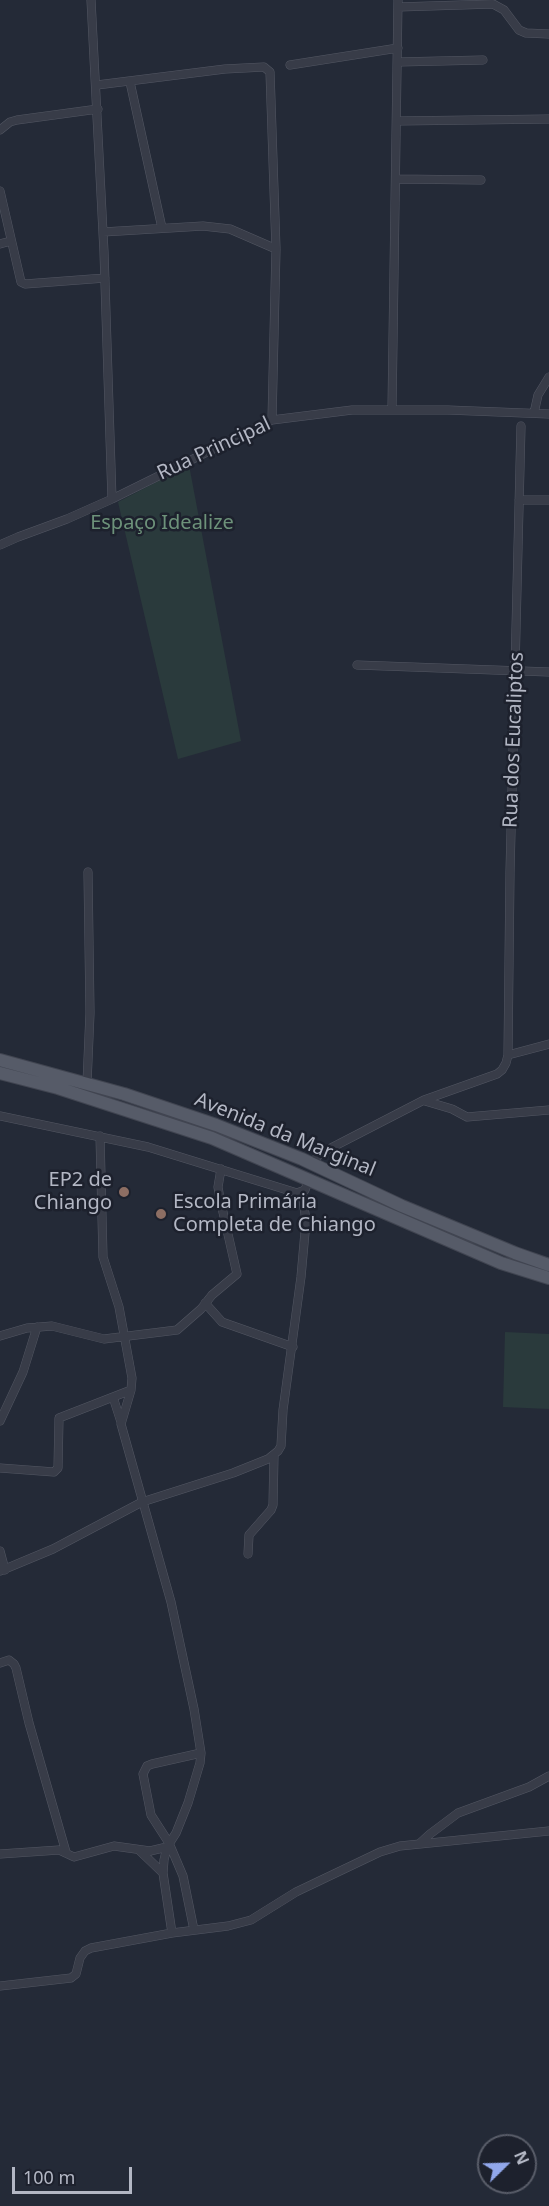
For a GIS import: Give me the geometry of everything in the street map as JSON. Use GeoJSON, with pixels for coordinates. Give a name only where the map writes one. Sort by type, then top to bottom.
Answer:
{"type":"FeatureCollection","features":[{"type":"Feature","properties":{"kind":"main road","name":"Avenida da Marginal"},"geometry":{"type":"LineString","coordinates":[[0,1060],[87,1083],[216,1125],[312,1164],[412,1210],[549,1265]]}},
{"type":"Feature","properties":{"kind":"main road","name":"Avenida da Marginal"},"geometry":{"type":"LineString","coordinates":[[0,1073],[58,1088],[212,1138],[501,1263],[549,1278]]}},
{"type":"Feature","properties":{"kind":"street"},"geometry":{"type":"LineString","coordinates":[[92,0],[105,278],[112,499]]}},
{"type":"Feature","properties":{"kind":"street"},"geometry":{"type":"LineString","coordinates":[[392,409],[398,3],[493,4],[504,10],[519,30],[532,34],[549,34]]}},
{"type":"Feature","properties":{"kind":"street"},"geometry":{"type":"LineString","coordinates":[[290,65],[398,48]]}},
{"type":"Feature","properties":{"kind":"street"},"geometry":{"type":"LineString","coordinates":[[398,62],[483,60]]}},
{"type":"Feature","properties":{"kind":"street"},"geometry":{"type":"LineString","coordinates":[[97,86],[225,69],[264,67],[270,72],[276,249],[272,420]]}},
{"type":"Feature","properties":{"kind":"street"},"geometry":{"type":"LineString","coordinates":[[130,82],[162,228]]}},
{"type":"Feature","properties":{"kind":"street"},"geometry":{"type":"LineString","coordinates":[[0,130],[10,122],[17,120],[98,109]]}},
{"type":"Feature","properties":{"kind":"street"},"geometry":{"type":"LineString","coordinates":[[397,121],[549,119]]}},
{"type":"Feature","properties":{"kind":"street"},"geometry":{"type":"LineString","coordinates":[[396,179],[481,180]]}},
{"type":"Feature","properties":{"kind":"street"},"geometry":{"type":"LineString","coordinates":[[0,191],[20,279],[23,283],[105,278]]}},
{"type":"Feature","properties":{"kind":"street"},"geometry":{"type":"LineString","coordinates":[[103,232],[203,226],[230,229],[276,249]]}},
{"type":"Feature","properties":{"kind":"street"},"geometry":{"type":"LineString","coordinates":[[0,244],[11,241]]}},
{"type":"Feature","properties":{"kind":"street"},"geometry":{"type":"LineString","coordinates":[[511,412],[521,426],[531,413],[538,394],[549,377]]}},
{"type":"Feature","properties":{"kind":"street","name":"Rua Principal"},"geometry":{"type":"LineString","coordinates":[[0,545],[112,499],[272,420],[352,410],[392,409],[549,414]]}},
{"type":"Feature","properties":{"kind":"street","name":"Rua dos Eucaliptos"},"geometry":{"type":"LineString","coordinates":[[508,1055],[508,939],[521,426]]}},
{"type":"Feature","properties":{"kind":"street"},"geometry":{"type":"LineString","coordinates":[[519,500],[549,500]]}},
{"type":"Feature","properties":{"kind":"street"},"geometry":{"type":"LineString","coordinates":[[357,665],[549,672]]}},
{"type":"Feature","properties":{"kind":"street"},"geometry":{"type":"LineString","coordinates":[[87,1083],[90,1013],[88,872]]}},
{"type":"Feature","properties":{"kind":"street"},"geometry":{"type":"LineString","coordinates":[[312,1164],[327,1150],[424,1100],[497,1074],[502,1070],[508,1055],[549,1044]]}},
{"type":"Feature","properties":{"kind":"street"},"geometry":{"type":"LineString","coordinates":[[424,1100],[452,1109],[467,1117],[549,1110]]}},
{"type":"Feature","properties":{"kind":"street"},"geometry":{"type":"LineString","coordinates":[[0,1116],[148,1147],[302,1193]]}},
{"type":"Feature","properties":{"kind":"street"},"geometry":{"type":"LineString","coordinates":[[100,1136],[101,1246],[119,1308],[130,1363],[131,1390],[121,1424]]}},
{"type":"Feature","properties":{"kind":"street"},"geometry":{"type":"LineString","coordinates":[[0,1336],[37,1327],[52,1326],[104,1340],[172,1332],[237,1274],[218,1187],[221,1169]]}},
{"type":"Feature","properties":{"kind":"street"},"geometry":{"type":"LineString","coordinates":[[0,1551],[2,1570],[53,1549],[142,1502],[233,1473],[274,1455],[281,1446],[283,1410],[293,1347],[306,1221],[302,1193],[309,1179]]}},
{"type":"Feature","properties":{"kind":"street"},"geometry":{"type":"LineString","coordinates":[[205,1304],[222,1322],[293,1347]]}},
{"type":"Feature","properties":{"kind":"street"},"geometry":{"type":"LineString","coordinates":[[0,1421],[23,1372],[37,1327]]}},
{"type":"Feature","properties":{"kind":"street"},"geometry":{"type":"LineString","coordinates":[[0,1468],[54,1472],[58,1468],[59,1418],[131,1390]]}},
{"type":"Feature","properties":{"kind":"street"},"geometry":{"type":"LineString","coordinates":[[113,1397],[171,1602],[201,1753],[188,1803],[168,1845],[163,1873],[172,1933]]}},
{"type":"Feature","properties":{"kind":"street"},"geometry":{"type":"LineString","coordinates":[[248,1554],[249,1535],[273,1505],[274,1455]]}},
{"type":"Feature","properties":{"kind":"street"},"geometry":{"type":"LineString","coordinates":[[0,1663],[9,1660],[16,1668],[29,1723],[66,1852]]}},
{"type":"Feature","properties":{"kind":"street"},"geometry":{"type":"LineString","coordinates":[[194,1930],[183,1876],[151,1815],[143,1774],[144,1770],[152,1764],[201,1753]]}},
{"type":"Feature","properties":{"kind":"street"},"geometry":{"type":"LineString","coordinates":[[419,1844],[458,1813],[529,1787],[549,1776]]}},
{"type":"Feature","properties":{"kind":"street"},"geometry":{"type":"LineString","coordinates":[[0,1986],[71,1978],[76,1974],[85,1951],[91,1948],[172,1933],[228,1926],[250,1920],[296,1892],[368,1857],[400,1846],[549,1832]]}},
{"type":"Feature","properties":{"kind":"street"},"geometry":{"type":"LineString","coordinates":[[0,1854],[50,1850],[66,1852],[74,1857],[114,1846],[150,1851],[168,1845]]}},
{"type":"Feature","properties":{"kind":"street"},"geometry":{"type":"LineString","coordinates":[[141,1851],[163,1873]]}},
{"type":"Feature","properties":{"kind":"green space","name":"Espaço Idealize"},"geometry":{"type":"Polygon","coordinates":[[[189,465],[241,741],[178,759],[118,502],[189,465]]]}},
{"type":"Feature","properties":{"kind":"green space"},"geometry":{"type":"Polygon","coordinates":[[[505,1332],[549,1334],[549,1409],[503,1407],[505,1332]]]}},
{"type":"Feature","properties":{"kind":"place","name":"EP2 de Chiango"},"geometry":{"type":"Point","coordinates":[124,1192]}},
{"type":"Feature","properties":{"kind":"place","name":"Escola Primária Completa de Chiango"},"geometry":{"type":"Point","coordinates":[161,1214]}}]}
